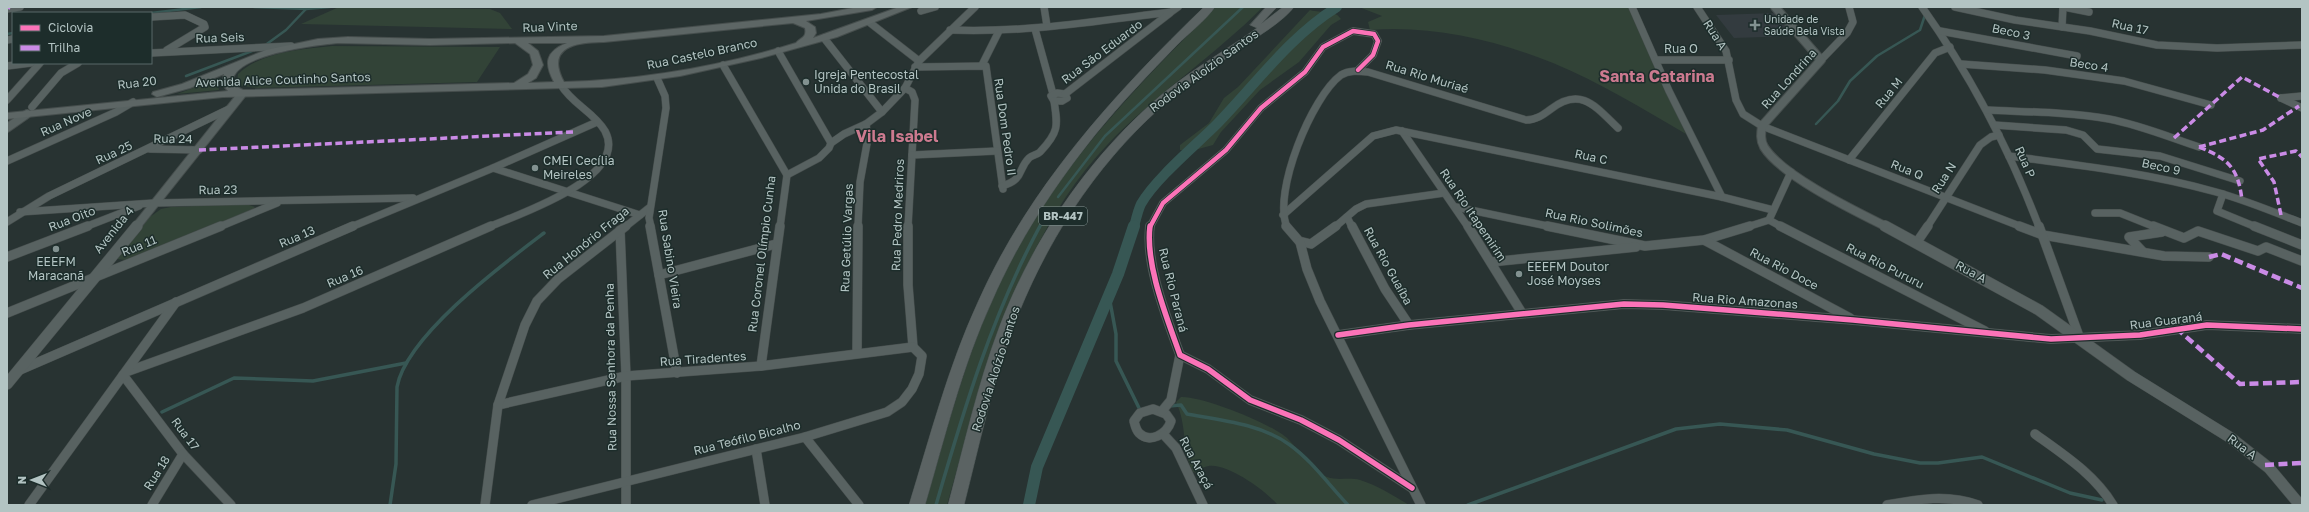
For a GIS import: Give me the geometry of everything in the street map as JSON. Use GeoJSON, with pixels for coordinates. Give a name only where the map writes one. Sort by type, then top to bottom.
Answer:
{"type":"FeatureCollection","features":[{"type":"Feature","properties":{"kind":"main road"},"geometry":{"type":"LineString","coordinates":[[808,18],[845,7]]}},
{"type":"Feature","properties":{"kind":"main road","name":"Rua Castelo Branco"},"geometry":{"type":"LineString","coordinates":[[561,85],[602,84],[657,78],[723,65],[824,38],[907,7]]}},
{"type":"Feature","properties":{"kind":"main road","name":"BR-447"},"geometry":{"type":"LineString","coordinates":[[917,505],[970,337],[997,275],[1026,222],[1042,196],[1094,128],[1210,7]]}},
{"type":"Feature","properties":{"kind":"main road"},"geometry":{"type":"LineString","coordinates":[[1230,51],[1272,7]]}},
{"type":"Feature","properties":{"kind":"main road","name":"Rodovia Aloízio Santos"},"geometry":{"type":"LineString","coordinates":[[959,502],[979,418],[1006,328],[1022,290],[1054,229],[1080,191],[1129,130],[1156,104],[1289,7]]}},
{"type":"Feature","properties":{"kind":"main road"},"geometry":{"type":"LineString","coordinates":[[846,31],[866,8]]}},
{"type":"Feature","properties":{"kind":"main road","name":"Rua Vinte"},"geometry":{"type":"LineString","coordinates":[[240,64],[291,46],[348,40],[518,41],[583,39],[794,20],[866,8]]}},
{"type":"Feature","properties":{"kind":"main road"},"geometry":{"type":"LineString","coordinates":[[794,20],[810,26],[811,33],[807,40],[797,46]]}},
{"type":"Feature","properties":{"kind":"main road"},"geometry":{"type":"LineString","coordinates":[[561,85],[553,70],[553,58],[560,49],[583,39]]}},
{"type":"Feature","properties":{"kind":"main road"},"geometry":{"type":"LineString","coordinates":[[518,41],[535,53],[538,65],[532,76],[518,85]]}},
{"type":"Feature","properties":{"kind":"main road"},"geometry":{"type":"LineString","coordinates":[[240,64],[227,76],[226,82],[228,87],[233,91],[242,94]]}},
{"type":"Feature","properties":{"kind":"main road","name":"Rua 20"},"geometry":{"type":"LineString","coordinates":[[29,111],[160,93],[204,80],[240,64]]}},
{"type":"Feature","properties":{"kind":"main road","name":"Avenida Alice Coutinho Santos"},"geometry":{"type":"LineString","coordinates":[[7,116],[29,111],[242,94],[518,85],[561,85]]}},
{"type":"Feature","properties":{"kind":"main road"},"geometry":{"type":"LineString","coordinates":[[7,110],[29,111]]}},
{"type":"Feature","properties":{"kind":"street"},"geometry":{"type":"LineString","coordinates":[[7,9],[20,7]]}},
{"type":"Feature","properties":{"kind":"street"},"geometry":{"type":"LineString","coordinates":[[921,11],[935,7]]}},
{"type":"Feature","properties":{"kind":"street"},"geometry":{"type":"LineString","coordinates":[[787,175],[824,154],[830,148],[831,143],[844,134],[866,124],[882,112],[905,88],[917,64],[975,7]]}},
{"type":"Feature","properties":{"kind":"street"},"geometry":{"type":"LineString","coordinates":[[1044,7],[1047,26]]}},
{"type":"Feature","properties":{"kind":"street","name":"Rua São Eduardo"},"geometry":{"type":"LineString","coordinates":[[1054,97],[1065,94],[1178,7]]}},
{"type":"Feature","properties":{"kind":"street"},"geometry":{"type":"LineString","coordinates":[[1632,7],[1669,91],[1722,196]]}},
{"type":"Feature","properties":{"kind":"street","name":"Rua A"},"geometry":{"type":"LineString","coordinates":[[1697,7],[1726,51],[1736,100],[1743,114],[1762,126],[1759,134],[1762,144],[1791,172],[1836,199],[2024,301],[2134,378],[2202,419],[2248,450],[2279,478],[2300,505]]}},
{"type":"Feature","properties":{"kind":"street"},"geometry":{"type":"LineString","coordinates":[[1775,7],[1821,60]]}},
{"type":"Feature","properties":{"kind":"street","name":"Rua Londrina"},"geometry":{"type":"LineString","coordinates":[[1762,126],[1847,33],[1853,22],[1849,7]]}},
{"type":"Feature","properties":{"kind":"street","name":"Rua P"},"geometry":{"type":"LineString","coordinates":[[1922,7],[1940,31],[1961,64],[1987,110],[2009,156],[2043,235],[2080,339]]}},
{"type":"Feature","properties":{"kind":"street","name":"Rua 17"},"geometry":{"type":"LineString","coordinates":[[1955,7],[2015,20],[2062,26],[2157,45],[2244,48],[2302,45]]}},
{"type":"Feature","properties":{"kind":"street"},"geometry":{"type":"LineString","coordinates":[[2062,26],[2064,7],[2089,12]]}},
{"type":"Feature","properties":{"kind":"street"},"geometry":{"type":"LineString","coordinates":[[950,30],[999,31],[1035,29],[1047,26],[1171,12]]}},
{"type":"Feature","properties":{"kind":"street"},"geometry":{"type":"LineString","coordinates":[[152,17],[174,14],[194,16],[204,24],[205,27],[165,52]]}},
{"type":"Feature","properties":{"kind":"street"},"geometry":{"type":"LineString","coordinates":[[869,22],[917,64]]}},
{"type":"Feature","properties":{"kind":"street"},"geometry":{"type":"LineString","coordinates":[[1035,29],[1054,97]]}},
{"type":"Feature","properties":{"kind":"street"},"geometry":{"type":"LineString","coordinates":[[982,65],[999,31]]}},
{"type":"Feature","properties":{"kind":"street","name":"Rua Rio Paraná"},"geometry":{"type":"LineString","coordinates":[[1180,355],[1164,305],[1152,252],[1150,227],[1155,214],[1163,203],[1226,150],[1261,108],[1305,72],[1318,52],[1348,33],[1359,31],[1374,34],[1378,41],[1373,55],[1358,70]]}},
{"type":"Feature","properties":{"kind":"street","name":"Beco 3"},"geometry":{"type":"LineString","coordinates":[[1940,31],[2076,56]]}},
{"type":"Feature","properties":{"kind":"street"},"geometry":{"type":"LineString","coordinates":[[824,38],[882,112]]}},
{"type":"Feature","properties":{"kind":"street","name":"Rua Seis"},"geometry":{"type":"LineString","coordinates":[[152,53],[291,46]]}},
{"type":"Feature","properties":{"kind":"street","name":"Rua M"},"geometry":{"type":"LineString","coordinates":[[1849,160],[1935,53],[1950,47]]}},
{"type":"Feature","properties":{"kind":"street"},"geometry":{"type":"LineString","coordinates":[[778,51],[831,143]]}},
{"type":"Feature","properties":{"kind":"street","name":"Rua O"},"geometry":{"type":"LineString","coordinates":[[1656,60],[1729,60]]}},
{"type":"Feature","properties":{"kind":"street"},"geometry":{"type":"LineString","coordinates":[[7,66],[24,64]]}},
{"type":"Feature","properties":{"kind":"street"},"geometry":{"type":"LineString","coordinates":[[7,100],[39,64]]}},
{"type":"Feature","properties":{"kind":"street"},"geometry":{"type":"LineString","coordinates":[[7,128],[29,111],[61,73],[76,64]]}},
{"type":"Feature","properties":{"kind":"street","name":"Rua Dom Pedro II"},"geometry":{"type":"LineString","coordinates":[[917,64],[982,65],[987,69],[1002,188],[1012,183],[1020,175],[1029,158],[1039,153],[1056,131],[1058,125],[1054,97]]}},
{"type":"Feature","properties":{"kind":"street","name":"Beco 4"},"geometry":{"type":"LineString","coordinates":[[1961,64],[2045,70],[2117,80],[2155,88],[2211,105]]}},
{"type":"Feature","properties":{"kind":"street","name":"Rua Coronel Olímpio Cunha"},"geometry":{"type":"LineString","coordinates":[[723,65],[787,175],[776,244],[761,366]]}},
{"type":"Feature","properties":{"kind":"street"},"geometry":{"type":"LineString","coordinates":[[1358,70],[1343,74],[1334,82],[1320,102],[1304,130],[1287,183],[1283,203],[1283,214],[1287,228],[1300,242],[1307,269],[1320,301],[1421,505]]}},
{"type":"Feature","properties":{"kind":"street","name":"Rua Rio Muriaé"},"geometry":{"type":"LineString","coordinates":[[1358,70],[1526,120],[1541,117],[1563,100],[1573,97],[1580,98],[1586,101],[1618,128]]}},
{"type":"Feature","properties":{"kind":"street","name":"Rua Sabino Vieira"},"geometry":{"type":"LineString","coordinates":[[657,78],[665,96],[666,108],[649,208],[659,275],[677,373]]}},
{"type":"Feature","properties":{"kind":"street","name":"Rua 16"},"geometry":{"type":"LineString","coordinates":[[124,374],[303,308],[568,192],[586,181],[602,163],[608,145],[605,132],[597,122],[565,92],[561,85]]}},
{"type":"Feature","properties":{"kind":"street","name":"Rua Pedro Medriros"},"geometry":{"type":"LineString","coordinates":[[905,88],[912,92],[915,100],[907,250],[907,308],[913,347]]}},
{"type":"Feature","properties":{"kind":"street","name":"Avenida 4"},"geometry":{"type":"LineString","coordinates":[[7,384],[150,203],[199,150],[242,94]]}},
{"type":"Feature","properties":{"kind":"street"},"geometry":{"type":"LineString","coordinates":[[2302,96],[2280,98],[2302,108]]}},
{"type":"Feature","properties":{"kind":"street","name":"Rua Nove"},"geometry":{"type":"LineString","coordinates":[[7,161],[116,112],[133,102]]}},
{"type":"Feature","properties":{"kind":"street","name":"Rua 25"},"geometry":{"type":"LineString","coordinates":[[7,222],[20,212],[49,196],[233,107]]}},
{"type":"Feature","properties":{"kind":"street"},"geometry":{"type":"LineString","coordinates":[[1987,110],[2061,113],[2108,119],[2148,129],[2200,147]]}},
{"type":"Feature","properties":{"kind":"street","name":"Rua 13"},"geometry":{"type":"LineString","coordinates":[[7,376],[176,301],[417,198],[492,168],[597,122]]}},
{"type":"Feature","properties":{"kind":"street","name":"Rua Getúlio Vargas"},"geometry":{"type":"LineString","coordinates":[[857,353],[858,218],[860,182],[868,138],[866,124]]}},
{"type":"Feature","properties":{"kind":"street"},"geometry":{"type":"LineString","coordinates":[[1994,125],[2066,130],[2083,135],[2097,149],[2160,156],[2240,181]]}},
{"type":"Feature","properties":{"kind":"street","name":"Rua Q"},"geometry":{"type":"LineString","coordinates":[[1762,126],[1945,199],[2043,235],[2186,258],[2209,257]]}},
{"type":"Feature","properties":{"kind":"street","name":"Rua C"},"geometry":{"type":"LineString","coordinates":[[1283,214],[1373,136],[1390,130],[1402,131],[1722,196],[1773,210]]}},
{"type":"Feature","properties":{"kind":"street","name":"Rua Rio Itapemirim"},"geometry":{"type":"LineString","coordinates":[[1402,131],[1444,193],[1456,207],[1522,313]]}},
{"type":"Feature","properties":{"kind":"street","name":"Rua N"},"geometry":{"type":"LineString","coordinates":[[1917,242],[1980,145],[1991,137],[1999,135]]}},
{"type":"Feature","properties":{"kind":"street","name":"Rua 24"},"geometry":{"type":"LineString","coordinates":[[147,149],[199,150]]}},
{"type":"Feature","properties":{"kind":"street"},"geometry":{"type":"LineString","coordinates":[[912,156],[997,151]]}},
{"type":"Feature","properties":{"kind":"street","name":"Beco 9"},"geometry":{"type":"LineString","coordinates":[[2009,156],[2109,169],[2223,194],[2302,223]]}},
{"type":"Feature","properties":{"kind":"street"},"geometry":{"type":"LineString","coordinates":[[492,168],[640,215]]}},
{"type":"Feature","properties":{"kind":"street"},"geometry":{"type":"LineString","coordinates":[[1769,220],[1791,172]]}},
{"type":"Feature","properties":{"kind":"street"},"geometry":{"type":"LineString","coordinates":[[1300,242],[1314,244],[1347,217],[1366,204],[1444,193]]}},
{"type":"Feature","properties":{"kind":"street"},"geometry":{"type":"LineString","coordinates":[[2223,194],[2217,212],[2302,245]]}},
{"type":"Feature","properties":{"kind":"street","name":"Rua 23"},"geometry":{"type":"LineString","coordinates":[[20,212],[150,203],[417,198]]}},
{"type":"Feature","properties":{"kind":"street","name":"Rua 11"},"geometry":{"type":"LineString","coordinates":[[7,313],[281,201]]}},
{"type":"Feature","properties":{"kind":"street","name":"Rua Oito"},"geometry":{"type":"LineString","coordinates":[[7,257],[150,203]]}},
{"type":"Feature","properties":{"kind":"street","name":"Rua Rio Solimões"},"geometry":{"type":"LineString","coordinates":[[1456,207],[1645,246],[1704,240],[1769,220]]}},
{"type":"Feature","properties":{"kind":"street","name":"Rua Honório Fraga"},"geometry":{"type":"LineString","coordinates":[[485,505],[498,405],[525,324],[538,301],[558,279],[649,208]]}},
{"type":"Feature","properties":{"kind":"street"},"geometry":{"type":"LineString","coordinates":[[2096,213],[2120,213],[2163,232],[2184,238],[2198,231],[2258,251],[2266,246],[2302,261]]}},
{"type":"Feature","properties":{"kind":"street","name":"Rua Rio Guaíba"},"geometry":{"type":"LineString","coordinates":[[1347,217],[1385,289],[1409,325]]}},
{"type":"Feature","properties":{"kind":"street","name":"Rua Rio Pururu"},"geometry":{"type":"LineString","coordinates":[[1769,220],[1990,334]]}},
{"type":"Feature","properties":{"kind":"street","name":"Rua Nossa Senhora da Penha"},"geometry":{"type":"LineString","coordinates":[[620,230],[626,376],[624,481],[626,505]]}},
{"type":"Feature","properties":{"kind":"street"},"geometry":{"type":"LineString","coordinates":[[2143,252],[2129,237],[2163,232]]}},
{"type":"Feature","properties":{"kind":"street","name":"Rua Rio Doce"},"geometry":{"type":"LineString","coordinates":[[1704,240],[1853,320]]}},
{"type":"Feature","properties":{"kind":"street"},"geometry":{"type":"LineString","coordinates":[[659,275],[776,244]]}},
{"type":"Feature","properties":{"kind":"street"},"geometry":{"type":"LineString","coordinates":[[1491,262],[1645,246]]}},
{"type":"Feature","properties":{"kind":"street"},"geometry":{"type":"LineString","coordinates":[[29,505],[176,301]]}},
{"type":"Feature","properties":{"kind":"street","name":"Rua Rio Amazonas"},"geometry":{"type":"LineString","coordinates":[[1338,335],[1409,325],[1624,304],[1662,305],[1853,320],[2051,339],[2080,339]]}},
{"type":"Feature","properties":{"kind":"street","name":"Rua Guaraná"},"geometry":{"type":"LineString","coordinates":[[2080,339],[2140,335],[2176,328],[2207,325],[2302,329]]}},
{"type":"Feature","properties":{"kind":"street","name":"Rua Tiradentes"},"geometry":{"type":"LineString","coordinates":[[498,405],[626,376],[761,366],[913,347]]}},
{"type":"Feature","properties":{"kind":"street","name":"Rua Teófilo Bicalho"},"geometry":{"type":"LineString","coordinates":[[532,505],[804,437],[887,412],[898,406],[913,389],[919,372],[922,356],[913,347]]}},
{"type":"Feature","properties":{"kind":"street"},"geometry":{"type":"LineString","coordinates":[[1162,411],[1168,406],[1171,400],[1180,355],[1208,369],[1250,400],[1301,420],[1339,440],[1412,488]]}},
{"type":"Feature","properties":{"kind":"street","name":"Rua 17"},"geometry":{"type":"LineString","coordinates":[[124,374],[184,454],[230,505]]}},
{"type":"Feature","properties":{"kind":"street"},"geometry":{"type":"LineString","coordinates":[[1153,409],[1162,411],[1168,416],[1171,422],[1169,429],[1164,435],[1146,437],[1139,434],[1134,428],[1134,421],[1140,413],[1153,409]]}},
{"type":"Feature","properties":{"kind":"street"},"geometry":{"type":"LineString","coordinates":[[2035,434],[2084,471],[2104,492],[2113,505]]}},
{"type":"Feature","properties":{"kind":"street","name":"Rua Araçá"},"geometry":{"type":"LineString","coordinates":[[1164,435],[1176,448],[1204,505]]}},
{"type":"Feature","properties":{"kind":"street"},"geometry":{"type":"LineString","coordinates":[[804,437],[859,505]]}},
{"type":"Feature","properties":{"kind":"street"},"geometry":{"type":"LineString","coordinates":[[756,449],[765,505]]}},
{"type":"Feature","properties":{"kind":"street","name":"Rua 18"},"geometry":{"type":"LineString","coordinates":[[152,505],[184,454]]}},
{"type":"Feature","properties":{"kind":"street"},"geometry":{"type":"LineString","coordinates":[[1887,505],[1938,499],[1958,500],[1978,505]]}},
{"type":"Feature","properties":{"kind":"shaded area","name":"Unidade de Saúde Bela Vista"},"geometry":{"type":"Polygon","coordinates":[[[1776,13],[1794,36],[1734,38],[1716,15],[1776,13]]]}},
{"type":"Feature","properties":{"kind":"green space"},"geometry":{"type":"Polygon","coordinates":[[[339,7],[490,9],[500,13],[512,29],[301,24],[339,7]]]}},
{"type":"Feature","properties":{"kind":"green space"},"geometry":{"type":"Polygon","coordinates":[[[1216,7],[1263,7],[1225,42],[1126,126],[1108,144],[1077,181],[1050,223],[1027,267],[1007,314],[974,410],[947,505],[925,505],[967,364],[994,296],[1009,263],[1027,231],[1068,170],[1114,113],[1164,59],[1216,7]]]}},
{"type":"Feature","properties":{"kind":"green space"},"geometry":{"type":"Polygon","coordinates":[[[1359,7],[1628,7],[1686,134],[1604,87],[1553,63],[1509,47],[1463,36],[1416,30],[1370,30],[1368,22],[1382,16],[1359,7]]]}},
{"type":"Feature","properties":{"kind":"green space"},"geometry":{"type":"Polygon","coordinates":[[[1310,10],[1331,12],[1341,19],[1331,25],[1299,62],[1260,90],[1221,132],[1213,145],[1191,151],[1180,150],[1180,145],[1209,123],[1224,98],[1238,87],[1310,10]]]}},
{"type":"Feature","properties":{"kind":"green space"},"geometry":{"type":"Polygon","coordinates":[[[332,46],[500,47],[477,82],[258,88],[242,86],[237,83],[238,74],[247,67],[270,56],[295,50],[332,46]]]}},
{"type":"Feature","properties":{"kind":"green space"},"geometry":{"type":"Polygon","coordinates":[[[217,79],[219,90],[177,94],[217,79]]]}},
{"type":"Feature","properties":{"kind":"green space"},"geometry":{"type":"Polygon","coordinates":[[[246,204],[255,207],[251,211],[125,260],[117,259],[150,217],[161,209],[171,207],[246,204]]]}},
{"type":"Feature","properties":{"kind":"green space"},"geometry":{"type":"Polygon","coordinates":[[[1181,397],[1204,401],[1220,406],[1268,426],[1288,439],[1310,465],[1321,474],[1331,478],[1356,479],[1366,482],[1409,505],[1278,505],[1252,483],[1227,469],[1215,466],[1205,467],[1198,473],[1193,472],[1187,455],[1182,419],[1176,402],[1181,397]]]}},
{"type":"Feature","properties":{"kind":"waterway"},"geometry":{"type":"LineString","coordinates":[[152,13],[201,7]]}},
{"type":"Feature","properties":{"kind":"waterway"},"geometry":{"type":"LineString","coordinates":[[254,7],[306,9]]}},
{"type":"Feature","properties":{"kind":"waterway"},"geometry":{"type":"LineString","coordinates":[[306,9],[330,7]]}},
{"type":"Feature","properties":{"kind":"waterway"},"geometry":{"type":"LineString","coordinates":[[1058,197],[1105,136],[1243,7]]}},
{"type":"Feature","properties":{"kind":"waterway"},"geometry":{"type":"LineString","coordinates":[[1134,227],[1141,204],[1147,194],[1176,162],[1217,124],[1303,32],[1337,7]]}},
{"type":"Feature","properties":{"kind":"waterway"},"geometry":{"type":"LineString","coordinates":[[264,46],[286,30],[306,9]]}},
{"type":"Feature","properties":{"kind":"waterway"},"geometry":{"type":"LineString","coordinates":[[1816,124],[1838,101],[1850,81],[1877,56],[1920,30],[1925,15]]}},
{"type":"Feature","properties":{"kind":"waterway"},"geometry":{"type":"LineString","coordinates":[[7,34],[12,33]]}},
{"type":"Feature","properties":{"kind":"waterway"},"geometry":{"type":"LineString","coordinates":[[186,76],[252,51]]}},
{"type":"Feature","properties":{"kind":"waterway"},"geometry":{"type":"LineString","coordinates":[[936,505],[957,433],[993,328],[1007,294],[1040,226]]}},
{"type":"Feature","properties":{"kind":"waterway"},"geometry":{"type":"LineString","coordinates":[[1029,505],[1037,467],[1118,274],[1134,226]]}},
{"type":"Feature","properties":{"kind":"waterway"},"geometry":{"type":"LineString","coordinates":[[390,505],[396,464],[397,387],[404,367],[418,346],[458,302],[544,233]]}},
{"type":"Feature","properties":{"kind":"waterway"},"geometry":{"type":"LineString","coordinates":[[1109,296],[1116,334],[1116,361],[1140,410],[1142,410]]}},
{"type":"Feature","properties":{"kind":"waterway"},"geometry":{"type":"LineString","coordinates":[[162,412],[234,378],[313,381],[406,363]]}},
{"type":"Feature","properties":{"kind":"waterway"},"geometry":{"type":"LineString","coordinates":[[1169,406],[1181,405],[1187,414],[1240,424],[1266,432],[1279,438],[1306,458],[1348,505]]}},
{"type":"Feature","properties":{"kind":"waterway"},"geometry":{"type":"LineString","coordinates":[[1468,505],[1676,429],[1720,424],[1787,430],[1874,454],[1920,463],[1938,463],[1982,457],[2070,493],[2102,500]]}},
{"type":"Feature","properties":{"kind":"marked path"},"geometry":{"type":"LineString","coordinates":[[2174,138],[2242,77],[2281,98]]}},
{"type":"Feature","properties":{"kind":"marked path"},"geometry":{"type":"LineString","coordinates":[[2199,147],[2263,130],[2299,106]]}},
{"type":"Feature","properties":{"kind":"marked path"},"geometry":{"type":"LineString","coordinates":[[199,150],[573,132]]}},
{"type":"Feature","properties":{"kind":"marked path"},"geometry":{"type":"LineString","coordinates":[[2199,147],[2211,152],[2229,164],[2240,181],[2242,200]]}},
{"type":"Feature","properties":{"kind":"marked path"},"geometry":{"type":"LineString","coordinates":[[2281,215],[2274,182],[2258,159],[2296,151],[2302,157]]}},
{"type":"Feature","properties":{"kind":"marked path"},"geometry":{"type":"LineString","coordinates":[[2209,257],[2221,254],[2302,288]]}},
{"type":"Feature","properties":{"kind":"marked path"},"geometry":{"type":"LineString","coordinates":[[2176,328],[2240,384],[2302,382]]}},
{"type":"Feature","properties":{"kind":"marked path"},"geometry":{"type":"LineString","coordinates":[[2265,465],[2302,463]]}},
{"type":"Feature","properties":{"kind":"cycle path"},"geometry":{"type":"LineString","coordinates":[[1358,70],[1373,55],[1378,41],[1374,34],[1364,31],[1353,31],[1323,47],[1305,72],[1261,108],[1226,150],[1163,203],[1157,211],[1151,224],[1150,240],[1155,273],[1180,355],[1208,369],[1250,400],[1301,420],[1339,440],[1412,488]]}},
{"type":"Feature","properties":{"kind":"cycle path"},"geometry":{"type":"LineString","coordinates":[[1338,335],[1409,325],[1624,304],[1663,305],[1853,320],[2051,339],[2140,335],[2176,328],[2207,325],[2302,329]]}},
{"type":"Feature","properties":{"kind":"place","name":"Unidade de Saúde Bela Vista"},"geometry":{"type":"Point","coordinates":[1755,25]}},
{"type":"Feature","properties":{"kind":"place","name":"Igreja Pentecostal Unida do Brasil"},"geometry":{"type":"Point","coordinates":[806,82]}},
{"type":"Feature","properties":{"kind":"place","name":"CMEI Cecília Meireles"},"geometry":{"type":"Point","coordinates":[535,168]}},
{"type":"Feature","properties":{"kind":"place","name":"EEEFM Maracanã"},"geometry":{"type":"Point","coordinates":[56,249]}},
{"type":"Feature","properties":{"kind":"place","name":"EEEFM Doutor José Moyses"},"geometry":{"type":"Point","coordinates":[1519,274]}},
{"type":"Feature","properties":{"kind":"district","name":"Santa Catarina"},"geometry":{"type":"Point","coordinates":[1657,76]}},
{"type":"Feature","properties":{"kind":"district","name":"Vila Isabel"},"geometry":{"type":"Point","coordinates":[897,136]}}]}
